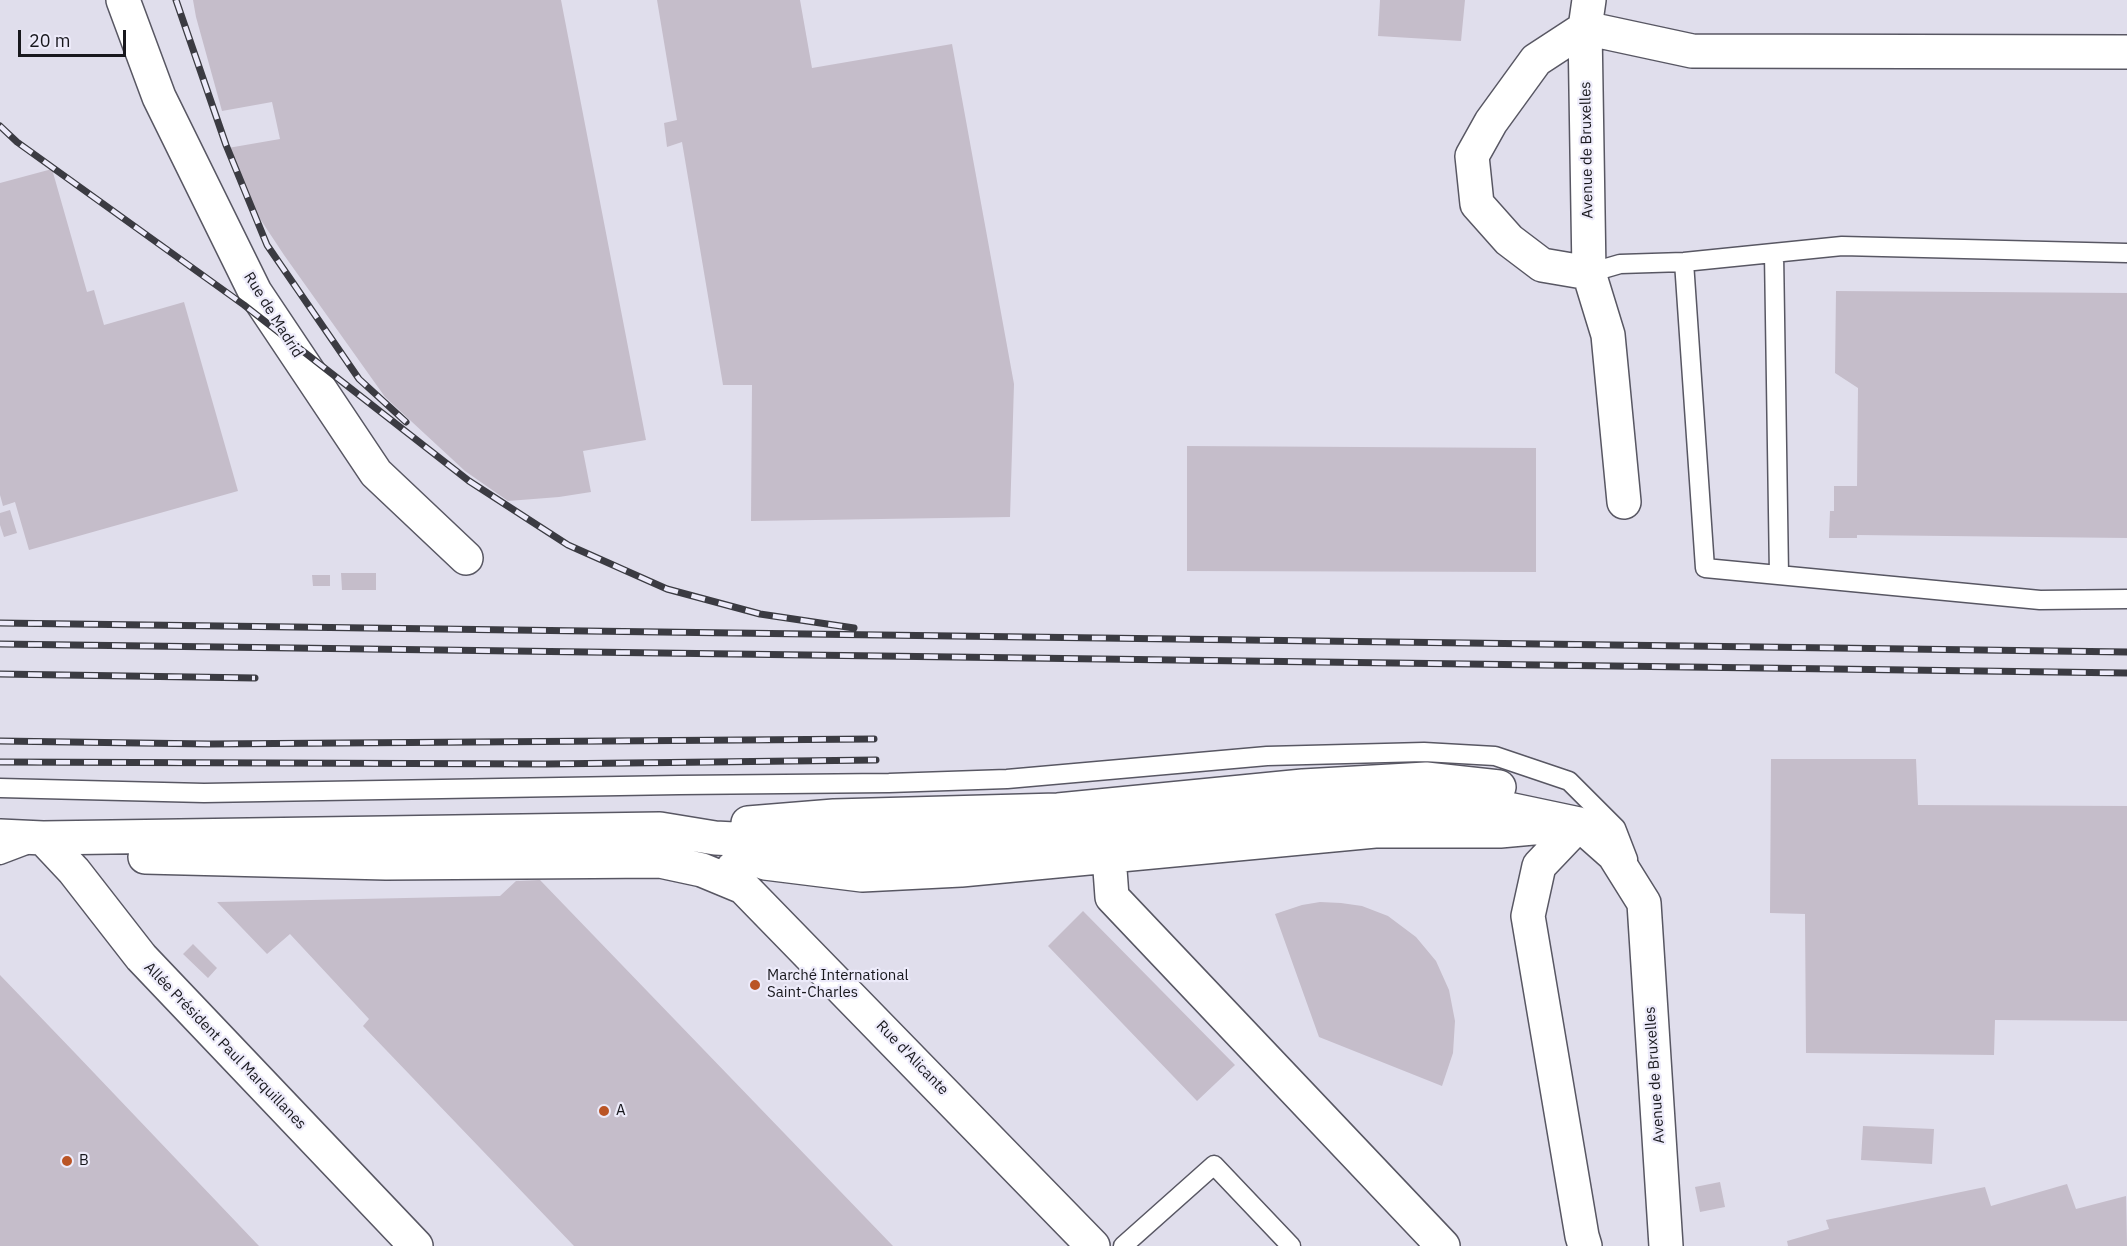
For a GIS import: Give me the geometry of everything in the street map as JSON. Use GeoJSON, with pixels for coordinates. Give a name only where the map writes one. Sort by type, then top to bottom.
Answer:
{"type":"FeatureCollection","features":[{"type":"Feature","properties":{"kind":"street","name":"Rue de Madrid"},"geometry":{"type":"LineString","coordinates":[[123,0],[159,97],[255,292],[376,474],[466,558]]}},
{"type":"Feature","properties":{"kind":"street"},"geometry":{"type":"LineString","coordinates":[[1589,273],[1542,265],[1509,240],[1477,204],[1472,156],[1491,122],[1536,60],[1587,14],[1692,51],[2127,52]]}},
{"type":"Feature","properties":{"kind":"street","name":"Avenue de Bruxelles"},"geometry":{"type":"LineString","coordinates":[[1587,14],[1589,273],[1608,335],[1623,502]]}},
{"type":"Feature","properties":{"kind":"street"},"geometry":{"type":"LineString","coordinates":[[0,836],[43,838],[660,829],[834,816],[1058,810],[1304,786],[1426,779],[1510,788],[1579,824],[1614,855],[1644,903]]}},
{"type":"Feature","properties":{"kind":"street"},"geometry":{"type":"LineString","coordinates":[[660,829],[715,838],[849,846],[1049,838],[1334,806],[1489,805],[1579,824]]}},
{"type":"Feature","properties":{"kind":"street"},"geometry":{"type":"LineString","coordinates":[[715,838],[765,863],[862,875],[961,870],[1375,831],[1500,831],[1579,824]]}},
{"type":"Feature","properties":{"kind":"street"},"geometry":{"type":"LineString","coordinates":[[1579,824],[1539,866],[1528,916],[1582,1236],[1586,1246]]}},
{"type":"Feature","properties":{"kind":"street"},"geometry":{"type":"LineString","coordinates":[[43,838],[148,858],[386,863],[660,861],[702,870],[744,886]]}},
{"type":"Feature","properties":{"kind":"street","name":"Allée Président Paul Marquillanes"},"geometry":{"type":"LineString","coordinates":[[43,838],[74,871],[141,957],[416,1246]]}},
{"type":"Feature","properties":{"kind":"street","name":"Rue d'Alicante"},"geometry":{"type":"LineString","coordinates":[[715,838],[744,886],[1093,1246]]}},
{"type":"Feature","properties":{"kind":"street"},"geometry":{"type":"LineString","coordinates":[[1108,856],[1112,897],[1443,1246]]}},
{"type":"Feature","properties":{"kind":"street","name":"Avenue de Bruxelles"},"geometry":{"type":"LineString","coordinates":[[1644,903],[1666,1246]]}},
{"type":"Feature","properties":{"kind":"lane"},"geometry":{"type":"LineString","coordinates":[[1589,273],[1620,264],[1684,262],[1842,246],[2127,253]]}},
{"type":"Feature","properties":{"kind":"lane"},"geometry":{"type":"LineString","coordinates":[[1774,253],[1779,575]]}},
{"type":"Feature","properties":{"kind":"lane"},"geometry":{"type":"LineString","coordinates":[[1684,262],[1705,568],[2040,600],[2127,599]]}},
{"type":"Feature","properties":{"kind":"lane"},"geometry":{"type":"LineString","coordinates":[[0,788],[204,793],[889,783],[1007,779],[1267,756],[1424,752],[1495,756],[1569,781],[1616,828],[1644,903]]}},
{"type":"Feature","properties":{"kind":"lane"},"geometry":{"type":"LineString","coordinates":[[0,855],[43,838]]}},
{"type":"Feature","properties":{"kind":"lane"},"geometry":{"type":"LineString","coordinates":[[1123,1246],[1214,1165],[1291,1246]]}},
{"type":"Feature","properties":{"kind":"building"},"geometry":{"type":"Polygon","coordinates":[[[193,0],[561,0],[646,440],[583,451],[591,492],[508,501],[465,471],[385,397],[284,255],[241,190],[228,148],[280,139],[272,102],[222,111],[193,0]]]}},
{"type":"Feature","properties":{"kind":"building"},"geometry":{"type":"Polygon","coordinates":[[[657,0],[800,0],[812,68],[952,44],[1014,384],[1010,517],[751,521],[752,385],[723,385],[682,142],[667,147],[664,123],[677,120],[657,0]]]}},
{"type":"Feature","properties":{"kind":"building"},"geometry":{"type":"Polygon","coordinates":[[[1380,0],[1465,0],[1461,41],[1378,36],[1380,0]]]}},
{"type":"Feature","properties":{"kind":"building"},"geometry":{"type":"Polygon","coordinates":[[[52,169],[87,292],[94,290],[104,325],[184,302],[238,491],[29,550],[15,502],[3,506],[0,495],[0,183],[52,169]]]}},
{"type":"Feature","properties":{"kind":"building"},"geometry":{"type":"Polygon","coordinates":[[[1836,291],[2127,293],[2127,538],[1857,535],[1857,538],[1829,538],[1830,511],[1834,511],[1834,486],[1857,486],[1858,388],[1835,373],[1836,291]]]}},
{"type":"Feature","properties":{"kind":"building"},"geometry":{"type":"Polygon","coordinates":[[[1187,446],[1536,448],[1536,572],[1187,571],[1187,446]]]}},
{"type":"Feature","properties":{"kind":"building"},"geometry":{"type":"Polygon","coordinates":[[[10,510],[17,533],[4,537],[0,525],[0,513],[10,510]]]}},
{"type":"Feature","properties":{"kind":"building"},"geometry":{"type":"Polygon","coordinates":[[[341,573],[376,573],[376,590],[342,590],[341,573]]]}},
{"type":"Feature","properties":{"kind":"building"},"geometry":{"type":"Polygon","coordinates":[[[312,575],[330,575],[330,586],[313,586],[312,575]]]}},
{"type":"Feature","properties":{"kind":"building"},"geometry":{"type":"Polygon","coordinates":[[[1771,759],[1916,759],[1918,805],[2127,806],[2127,1021],[1995,1020],[1994,1055],[1806,1053],[1805,914],[1770,913],[1771,759]]]}},
{"type":"Feature","properties":{"kind":"building","name":"A"},"geometry":{"type":"Polygon","coordinates":[[[540,880],[893,1246],[574,1246],[363,1026],[369,1019],[290,934],[267,954],[217,902],[500,896],[516,881],[540,880]]]}},
{"type":"Feature","properties":{"kind":"building"},"geometry":{"type":"Polygon","coordinates":[[[1320,902],[1362,906],[1388,916],[1416,937],[1436,961],[1449,990],[1455,1021],[1453,1053],[1442,1086],[1319,1037],[1275,914],[1320,902]]]}},
{"type":"Feature","properties":{"kind":"building"},"geometry":{"type":"Polygon","coordinates":[[[1083,911],[1235,1065],[1197,1101],[1048,946],[1083,911]]]}},
{"type":"Feature","properties":{"kind":"building"},"geometry":{"type":"Polygon","coordinates":[[[193,944],[217,968],[208,978],[183,954],[193,944]]]}},
{"type":"Feature","properties":{"kind":"building","name":"B"},"geometry":{"type":"Polygon","coordinates":[[[0,975],[75,1053],[259,1246],[0,1246],[0,975]]]}},
{"type":"Feature","properties":{"kind":"building"},"geometry":{"type":"Polygon","coordinates":[[[1863,1126],[1934,1129],[1932,1164],[1861,1160],[1863,1126]]]}},
{"type":"Feature","properties":{"kind":"building"},"geometry":{"type":"Polygon","coordinates":[[[1720,1182],[1725,1207],[1700,1212],[1695,1187],[1720,1182]]]}},
{"type":"Feature","properties":{"kind":"building"},"geometry":{"type":"Polygon","coordinates":[[[2067,1184],[2076,1209],[2126,1196],[2127,1246],[1788,1246],[1787,1241],[1829,1229],[1826,1220],[1985,1187],[1991,1206],[2067,1184]]]}},
{"type":"Feature","properties":{"kind":"railway"},"geometry":{"type":"LineString","coordinates":[[176,0],[226,145],[267,245],[359,379],[406,422]]}},
{"type":"Feature","properties":{"kind":"railway"},"geometry":{"type":"LineString","coordinates":[[0,126],[17,142],[244,305],[469,481],[568,545],[667,589],[760,614],[854,628]]}},
{"type":"Feature","properties":{"kind":"railway"},"geometry":{"type":"LineString","coordinates":[[0,623],[2127,652]]}},
{"type":"Feature","properties":{"kind":"railway"},"geometry":{"type":"LineString","coordinates":[[0,644],[2127,673]]}},
{"type":"Feature","properties":{"kind":"railway"},"geometry":{"type":"LineString","coordinates":[[0,674],[255,678]]}},
{"type":"Feature","properties":{"kind":"railway"},"geometry":{"type":"LineString","coordinates":[[0,741],[209,744],[874,739]]}},
{"type":"Feature","properties":{"kind":"railway"},"geometry":{"type":"LineString","coordinates":[[0,762],[546,764],[876,760]]}},
{"type":"Feature","properties":{"kind":"place","name":"Marché International Saint-Charles"},"geometry":{"type":"Point","coordinates":[755,985]}},
{"type":"Feature","properties":{"kind":"place","name":"A"},"geometry":{"type":"Point","coordinates":[604,1111]}},
{"type":"Feature","properties":{"kind":"place","name":"B"},"geometry":{"type":"Point","coordinates":[67,1161]}}]}
